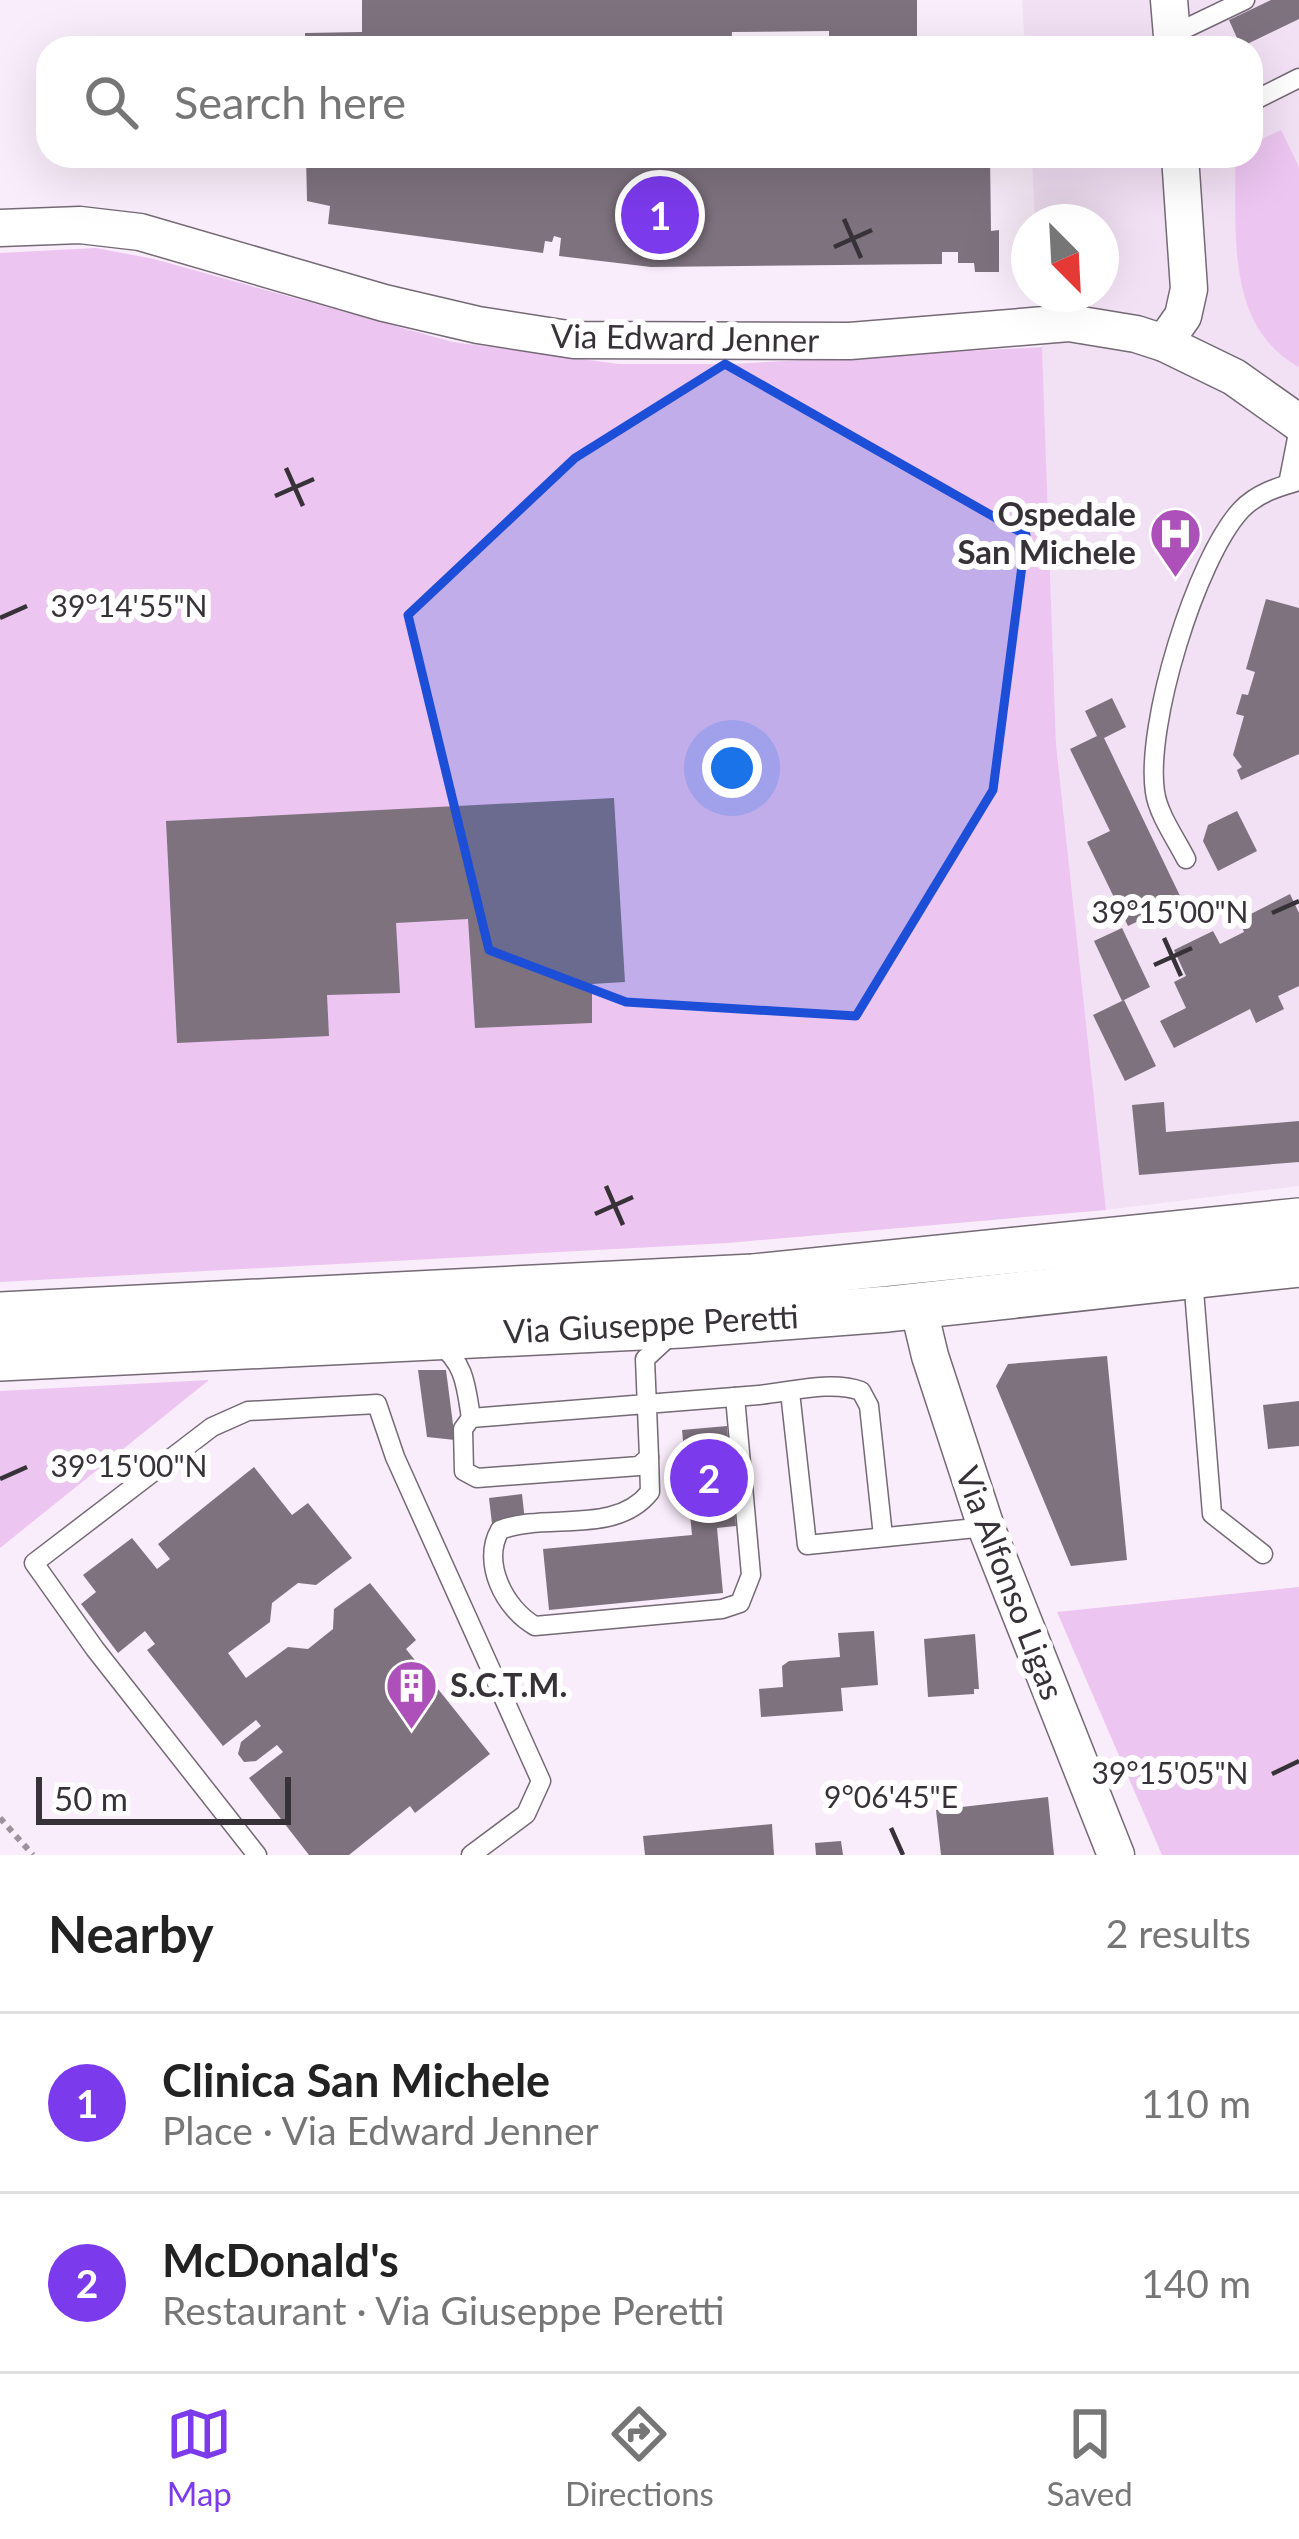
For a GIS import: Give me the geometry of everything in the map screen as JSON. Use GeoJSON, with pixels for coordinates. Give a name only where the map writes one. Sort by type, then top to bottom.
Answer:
{"type":"FeatureCollection","features":[{"type":"Feature","properties":{"kind":"street"},"geometry":{"type":"LineString","coordinates":[[1164,343],[1183,316],[1189,289],[1181,168]]}},
{"type":"Feature","properties":{"kind":"street","name":"Via Edward Jenner"},"geometry":{"type":"LineString","coordinates":[[0,228],[80,225],[140,232],[383,303],[478,326],[574,340],[850,341],[1069,322],[1164,343],[1234,377],[1299,425]]}},
{"type":"Feature","properties":{"kind":"street","name":"Via Giuseppe Peretti"},"geometry":{"type":"LineString","coordinates":[[0,1316],[753,1277],[1299,1221]]}},
{"type":"Feature","properties":{"kind":"street","name":"Via Giuseppe Peretti"},"geometry":{"type":"LineString","coordinates":[[0,1358],[681,1325],[919,1306],[1299,1264]]}},
{"type":"Feature","properties":{"kind":"street","name":"Via Alfonso Ligas"},"geometry":{"type":"LineString","coordinates":[[919,1306],[929,1357],[986,1527],[1116,1855]]}},
{"type":"Feature","properties":{"kind":"lane"},"geometry":{"type":"LineString","coordinates":[[1171,28],[1245,0]]}},
{"type":"Feature","properties":{"kind":"lane"},"geometry":{"type":"LineString","coordinates":[[1263,96],[1294,81],[1299,103]]}},
{"type":"Feature","properties":{"kind":"lane"},"geometry":{"type":"LineString","coordinates":[[1186,860],[1155,796],[1152,743],[1172,657],[1234,520],[1265,492],[1293,482],[1299,425]]}},
{"type":"Feature","properties":{"kind":"lane"},"geometry":{"type":"LineString","coordinates":[[1192,1275],[1212,1514],[1263,1554]]}},
{"type":"Feature","properties":{"kind":"lane"},"geometry":{"type":"LineString","coordinates":[[681,1325],[646,1359],[650,1492],[621,1515],[527,1523],[500,1531],[493,1542],[497,1579],[510,1606],[535,1626],[722,1609],[740,1603],[751,1575],[735,1396]]}},
{"type":"Feature","properties":{"kind":"lane"},"geometry":{"type":"LineString","coordinates":[[430,1336],[457,1359],[464,1374],[471,1418],[463,1429],[464,1472],[478,1478],[640,1466],[649,1456]]}},
{"type":"Feature","properties":{"kind":"lane"},"geometry":{"type":"LineString","coordinates":[[471,1418],[847,1386],[861,1391],[869,1406],[883,1536]]}},
{"type":"Feature","properties":{"kind":"lane"},"geometry":{"type":"LineString","coordinates":[[790,1392],[807,1545],[986,1527]]}},
{"type":"Feature","properties":{"kind":"lane"},"geometry":{"type":"LineString","coordinates":[[257,1855],[34,1564],[212,1427],[248,1411],[377,1404],[395,1457],[541,1781],[526,1814],[470,1855]]}},
{"type":"Feature","properties":{"kind":"path"},"geometry":{"type":"LineString","coordinates":[[0,1817],[33,1855]]}},
{"type":"Feature","properties":{"kind":"highlighted area"},"geometry":{"type":"Polygon","coordinates":[[[725,364],[1026,535],[993,790],[856,1016],[626,1002],[489,950],[408,615],[575,458],[725,364]]]}},
{"type":"Feature","properties":{"kind":"shaded area","name":"Ospedale San Michele"},"geometry":{"type":"Polygon","coordinates":[[[1022,0],[1299,0],[1299,1186],[1106,1210],[1056,744],[1041,312],[1119,312],[1119,204],[1034,204],[1033,168],[1263,168],[1263,36],[1024,36],[1022,0]]]}},
{"type":"Feature","properties":{"kind":"shaded area"},"geometry":{"type":"Polygon","coordinates":[[[1281,130],[1299,167],[1299,367],[1275,349],[1258,327],[1240,274],[1235,168],[1263,168],[1263,138],[1281,130]]]}},
{"type":"Feature","properties":{"kind":"shaded area"},"geometry":{"type":"Polygon","coordinates":[[[96,248],[154,259],[453,342],[619,364],[732,364],[1042,347],[1056,744],[1106,1210],[728,1243],[0,1282],[0,253],[96,248]]]}},
{"type":"Feature","properties":{"kind":"shaded area"},"geometry":{"type":"Polygon","coordinates":[[[209,1380],[0,1548],[0,1391],[209,1380]]]}},
{"type":"Feature","properties":{"kind":"shaded area"},"geometry":{"type":"Polygon","coordinates":[[[1299,1587],[1299,1855],[1162,1855],[1057,1612],[1299,1587]]]}},
{"type":"Feature","properties":{"kind":"building"},"geometry":{"type":"Polygon","coordinates":[[[362,0],[917,0],[917,36],[829,36],[829,31],[732,32],[732,36],[305,36],[362,32],[362,0]]]}},
{"type":"Feature","properties":{"kind":"building"},"geometry":{"type":"Polygon","coordinates":[[[1271,0],[1299,0],[1299,19],[1263,36],[1236,36],[1229,20],[1271,0]]]}},
{"type":"Feature","properties":{"kind":"building"},"geometry":{"type":"Polygon","coordinates":[[[306,168],[990,168],[991,231],[999,230],[999,272],[975,272],[974,263],[958,263],[958,252],[942,252],[942,264],[651,267],[559,256],[561,238],[554,236],[552,242],[545,241],[543,253],[328,224],[330,206],[307,201],[306,168]]]}},
{"type":"Feature","properties":{"kind":"building"},"geometry":{"type":"Polygon","coordinates":[[[1266,599],[1299,608],[1299,754],[1241,780],[1237,770],[1242,767],[1233,755],[1244,716],[1236,714],[1255,672],[1246,669],[1266,599]]]}},
{"type":"Feature","properties":{"kind":"building"},"geometry":{"type":"Polygon","coordinates":[[[1112,698],[1126,727],[1104,738],[1182,900],[1128,926],[1087,842],[1110,831],[1070,749],[1097,736],[1085,711],[1112,698]]]}},
{"type":"Feature","properties":{"kind":"building"},"geometry":{"type":"Polygon","coordinates":[[[614,798],[625,982],[592,984],[592,1023],[475,1028],[468,919],[396,923],[400,993],[327,995],[329,1036],[177,1043],[166,821],[614,798]]]}},
{"type":"Feature","properties":{"kind":"building"},"geometry":{"type":"Polygon","coordinates":[[[1237,811],[1257,851],[1218,871],[1203,841],[1208,825],[1237,811]]]}},
{"type":"Feature","properties":{"kind":"building"},"geometry":{"type":"Polygon","coordinates":[[[1290,894],[1299,913],[1299,986],[1278,996],[1284,1009],[1256,1023],[1250,1009],[1174,1048],[1160,1021],[1186,1008],[1174,982],[1186,976],[1174,950],[1213,931],[1220,944],[1244,932],[1239,920],[1290,894]]]}},
{"type":"Feature","properties":{"kind":"building"},"geometry":{"type":"Polygon","coordinates":[[[1122,928],[1150,987],[1122,1001],[1094,941],[1122,928]]]}},
{"type":"Feature","properties":{"kind":"building"},"geometry":{"type":"Polygon","coordinates":[[[1124,1000],[1156,1066],[1125,1081],[1093,1015],[1124,1000]]]}},
{"type":"Feature","properties":{"kind":"building"},"geometry":{"type":"Polygon","coordinates":[[[1164,1102],[1166,1132],[1299,1121],[1299,1162],[1139,1175],[1132,1105],[1164,1102]]]}},
{"type":"Feature","properties":{"kind":"building"},"geometry":{"type":"Polygon","coordinates":[[[1107,1356],[1127,1560],[1071,1566],[996,1386],[1008,1364],[1107,1356]]]}},
{"type":"Feature","properties":{"kind":"building"},"geometry":{"type":"Polygon","coordinates":[[[418,1370],[446,1370],[455,1440],[427,1437],[418,1370]]]}},
{"type":"Feature","properties":{"kind":"building"},"geometry":{"type":"Polygon","coordinates":[[[1299,1401],[1299,1446],[1268,1449],[1263,1405],[1299,1401]]]}},
{"type":"Feature","properties":{"kind":"building"},"geometry":{"type":"Polygon","coordinates":[[[727,1426],[736,1526],[717,1528],[723,1593],[549,1610],[543,1549],[692,1535],[682,1430],[727,1426]]]}},
{"type":"Feature","properties":{"kind":"building"},"geometry":{"type":"Polygon","coordinates":[[[254,1467],[292,1515],[308,1503],[352,1558],[316,1585],[298,1583],[272,1603],[270,1622],[228,1653],[246,1678],[288,1647],[308,1649],[333,1629],[334,1609],[370,1583],[416,1640],[406,1649],[490,1754],[415,1813],[410,1806],[349,1855],[309,1855],[249,1778],[283,1752],[277,1745],[256,1761],[244,1762],[238,1754],[241,1742],[261,1726],[256,1720],[223,1746],[147,1650],[155,1644],[145,1631],[118,1653],[81,1604],[96,1592],[83,1575],[132,1538],[157,1569],[170,1559],[158,1544],[254,1467]]]}},
{"type":"Feature","properties":{"kind":"building"},"geometry":{"type":"Polygon","coordinates":[[[522,1494],[525,1521],[492,1524],[489,1498],[522,1494]]]}},
{"type":"Feature","properties":{"kind":"building"},"geometry":{"type":"Polygon","coordinates":[[[874,1631],[878,1685],[841,1688],[843,1711],[761,1717],[759,1689],[783,1687],[782,1666],[789,1661],[840,1657],[838,1633],[874,1631]]]}},
{"type":"Feature","properties":{"kind":"building"},"geometry":{"type":"Polygon","coordinates":[[[975,1634],[979,1689],[974,1694],[928,1697],[924,1639],[975,1634]]]}},
{"type":"Feature","properties":{"kind":"building"},"geometry":{"type":"Polygon","coordinates":[[[1048,1797],[1054,1855],[941,1855],[936,1810],[1048,1797]]]}},
{"type":"Feature","properties":{"kind":"building"},"geometry":{"type":"Polygon","coordinates":[[[772,1824],[774,1855],[645,1855],[643,1836],[772,1824]]]}},
{"type":"Feature","properties":{"kind":"building"},"geometry":{"type":"Polygon","coordinates":[[[841,1841],[843,1855],[816,1855],[815,1843],[841,1841]]]}},
{"type":"Feature","properties":{"kind":"place","name":"Clinica San Michele"},"geometry":{"type":"Point","coordinates":[660,215]}},
{"type":"Feature","properties":{"kind":"place","name":"Ospedale San Michele"},"geometry":{"type":"Point","coordinates":[1175,579]}},
{"type":"Feature","properties":{"kind":"place","name":"McDonald's"},"geometry":{"type":"Point","coordinates":[709,1478]}},
{"type":"Feature","properties":{"kind":"place","name":"S.C.T.M."},"geometry":{"type":"Point","coordinates":[411,1731]}}]}
